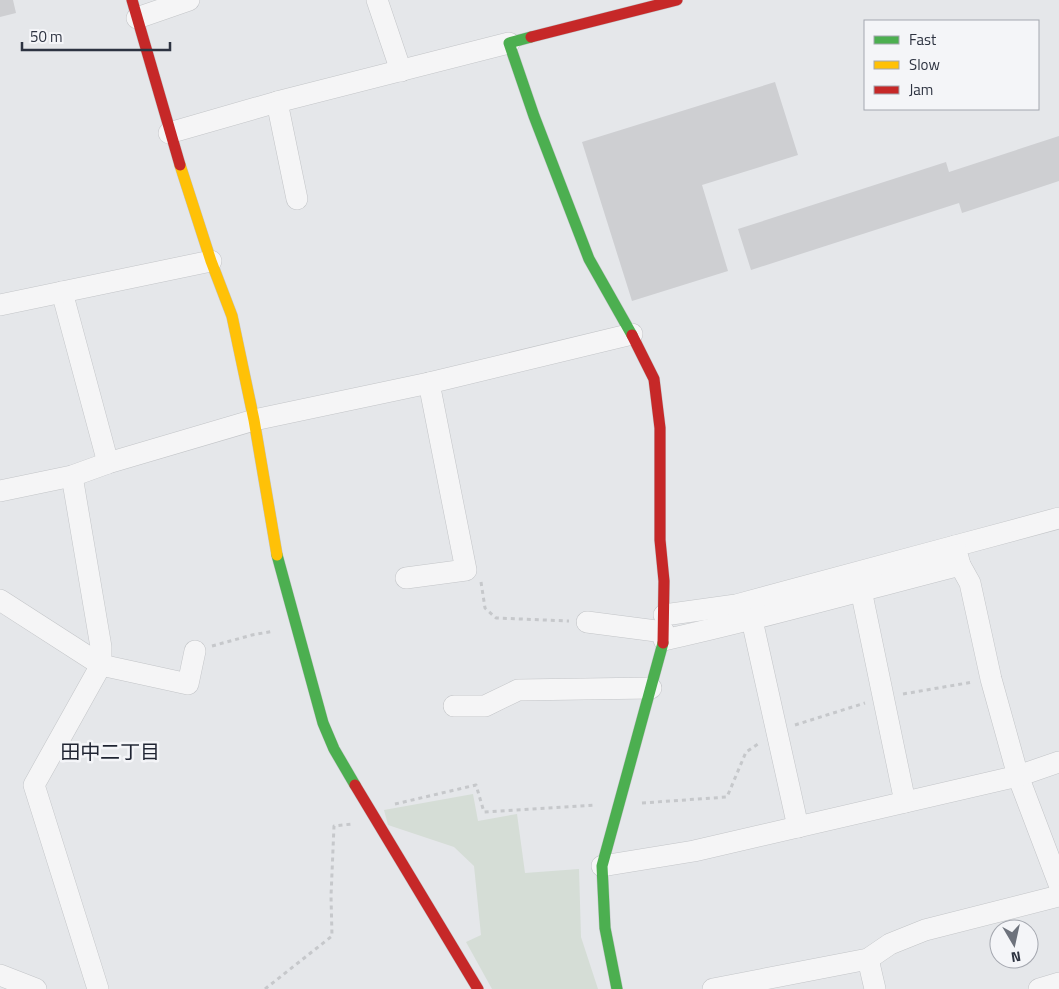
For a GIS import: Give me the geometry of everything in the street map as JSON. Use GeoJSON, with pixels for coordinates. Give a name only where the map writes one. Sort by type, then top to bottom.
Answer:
{"type":"FeatureCollection","features":[{"type":"Feature","properties":{"kind":"street"},"geometry":{"type":"LineString","coordinates":[[190,0],[135,9],[169,133],[211,261],[232,316],[254,420],[273,540],[323,723],[334,749],[478,989]]}},
{"type":"Feature","properties":{"kind":"street"},"geometry":{"type":"LineString","coordinates":[[377,0],[401,71]]}},
{"type":"Feature","properties":{"kind":"street"},"geometry":{"type":"LineString","coordinates":[[169,133],[277,102],[676,0]]}},
{"type":"Feature","properties":{"kind":"street"},"geometry":{"type":"LineString","coordinates":[[509,43],[534,116],[589,259],[632,334],[654,379],[660,428],[660,540],[664,581],[664,629],[651,688],[602,866],[603,914],[609,957],[617,989]]}},
{"type":"Feature","properties":{"kind":"street"},"geometry":{"type":"LineString","coordinates":[[277,102],[297,200]]}},
{"type":"Feature","properties":{"kind":"street"},"geometry":{"type":"LineString","coordinates":[[0,305],[211,261]]}},
{"type":"Feature","properties":{"kind":"street"},"geometry":{"type":"LineString","coordinates":[[62,292],[108,463]]}},
{"type":"Feature","properties":{"kind":"street"},"geometry":{"type":"LineString","coordinates":[[0,491],[72,476],[108,463],[254,420],[428,383],[632,334]]}},
{"type":"Feature","properties":{"kind":"street"},"geometry":{"type":"LineString","coordinates":[[406,578],[466,570],[428,383]]}},
{"type":"Feature","properties":{"kind":"street"},"geometry":{"type":"LineString","coordinates":[[72,476],[101,647],[101,665],[34,785],[98,989]]}},
{"type":"Feature","properties":{"kind":"street"},"geometry":{"type":"LineString","coordinates":[[587,622],[664,629],[752,620],[861,590],[1059,518]]}},
{"type":"Feature","properties":{"kind":"street"},"geometry":{"type":"LineString","coordinates":[[664,629],[736,605],[958,556]]}},
{"type":"Feature","properties":{"kind":"street"},"geometry":{"type":"LineString","coordinates":[[958,556],[970,584],[991,679],[1018,776],[1059,884]]}},
{"type":"Feature","properties":{"kind":"street"},"geometry":{"type":"LineString","coordinates":[[861,590],[905,802]]}},
{"type":"Feature","properties":{"kind":"street"},"geometry":{"type":"LineString","coordinates":[[0,600],[101,665],[188,684],[195,651]]}},
{"type":"Feature","properties":{"kind":"street"},"geometry":{"type":"LineString","coordinates":[[752,620],[798,827]]}},
{"type":"Feature","properties":{"kind":"street"},"geometry":{"type":"LineString","coordinates":[[454,706],[485,706],[518,690],[651,688]]}},
{"type":"Feature","properties":{"kind":"street"},"geometry":{"type":"LineString","coordinates":[[602,866],[694,851],[1018,776],[1059,762]]}},
{"type":"Feature","properties":{"kind":"street"},"geometry":{"type":"LineString","coordinates":[[713,989],[764,984],[868,959],[890,944],[925,930],[1059,896]]}},
{"type":"Feature","properties":{"kind":"street"},"geometry":{"type":"LineString","coordinates":[[868,959],[875,989]]}},
{"type":"Feature","properties":{"kind":"street"},"geometry":{"type":"LineString","coordinates":[[0,975],[36,989]]}},
{"type":"Feature","properties":{"kind":"street"},"geometry":{"type":"LineString","coordinates":[[1039,989],[1059,983]]}},
{"type":"Feature","properties":{"kind":"path"},"geometry":{"type":"LineString","coordinates":[[466,570],[480,577],[485,608],[496,618],[587,622]]}},
{"type":"Feature","properties":{"kind":"path"},"geometry":{"type":"LineString","coordinates":[[195,651],[252,635],[297,627]]}},
{"type":"Feature","properties":{"kind":"path"},"geometry":{"type":"LineString","coordinates":[[371,810],[476,785],[484,812],[619,804]]}},
{"type":"Feature","properties":{"kind":"path"},"geometry":{"type":"LineString","coordinates":[[265,989],[332,936],[331,896],[334,826],[378,822]]}},
{"type":"Feature","properties":{"kind":"shaded area"},"geometry":{"type":"Polygon","coordinates":[[[473,794],[478,821],[517,814],[525,873],[579,869],[581,937],[598,989],[492,989],[466,942],[481,935],[474,866],[454,847],[388,825],[384,810],[473,794]]]}},
{"type":"Feature","properties":{"kind":"building"},"geometry":{"type":"Polygon","coordinates":[[[0,0],[13,0],[16,13],[0,17],[0,0]]]}},
{"type":"Feature","properties":{"kind":"building"},"geometry":{"type":"Polygon","coordinates":[[[775,82],[798,155],[702,185],[728,271],[632,301],[582,142],[775,82]]]}},
{"type":"Feature","properties":{"kind":"building"},"geometry":{"type":"Polygon","coordinates":[[[1059,136],[1059,181],[962,213],[959,203],[751,270],[738,229],[946,162],[949,172],[1059,136]]]}},
{"type":"Feature","properties":{"kind":"traffic: fast"},"geometry":{"type":"LineString","coordinates":[[531,37],[509,43],[534,116],[589,259],[632,335]]}},
{"type":"Feature","properties":{"kind":"traffic: fast"},"geometry":{"type":"LineString","coordinates":[[277,555],[323,723],[334,749],[355,785]]}},
{"type":"Feature","properties":{"kind":"traffic: fast"},"geometry":{"type":"LineString","coordinates":[[617,989],[605,928],[602,866],[663,643]]}},
{"type":"Feature","properties":{"kind":"traffic: slow"},"geometry":{"type":"LineString","coordinates":[[180,165],[211,261],[232,316],[254,420],[277,555]]}},
{"type":"Feature","properties":{"kind":"traffic: jam"},"geometry":{"type":"LineString","coordinates":[[132,0],[180,165]]}},
{"type":"Feature","properties":{"kind":"traffic: jam"},"geometry":{"type":"LineString","coordinates":[[531,37],[677,0]]}},
{"type":"Feature","properties":{"kind":"traffic: jam"},"geometry":{"type":"LineString","coordinates":[[632,335],[654,379],[660,428],[660,540],[664,581],[663,643]]}},
{"type":"Feature","properties":{"kind":"traffic: jam"},"geometry":{"type":"LineString","coordinates":[[355,785],[478,989]]}},
{"type":"Feature","properties":{"kind":"district","name":"田中二丁目"},"geometry":{"type":"Point","coordinates":[110,752]}}]}
